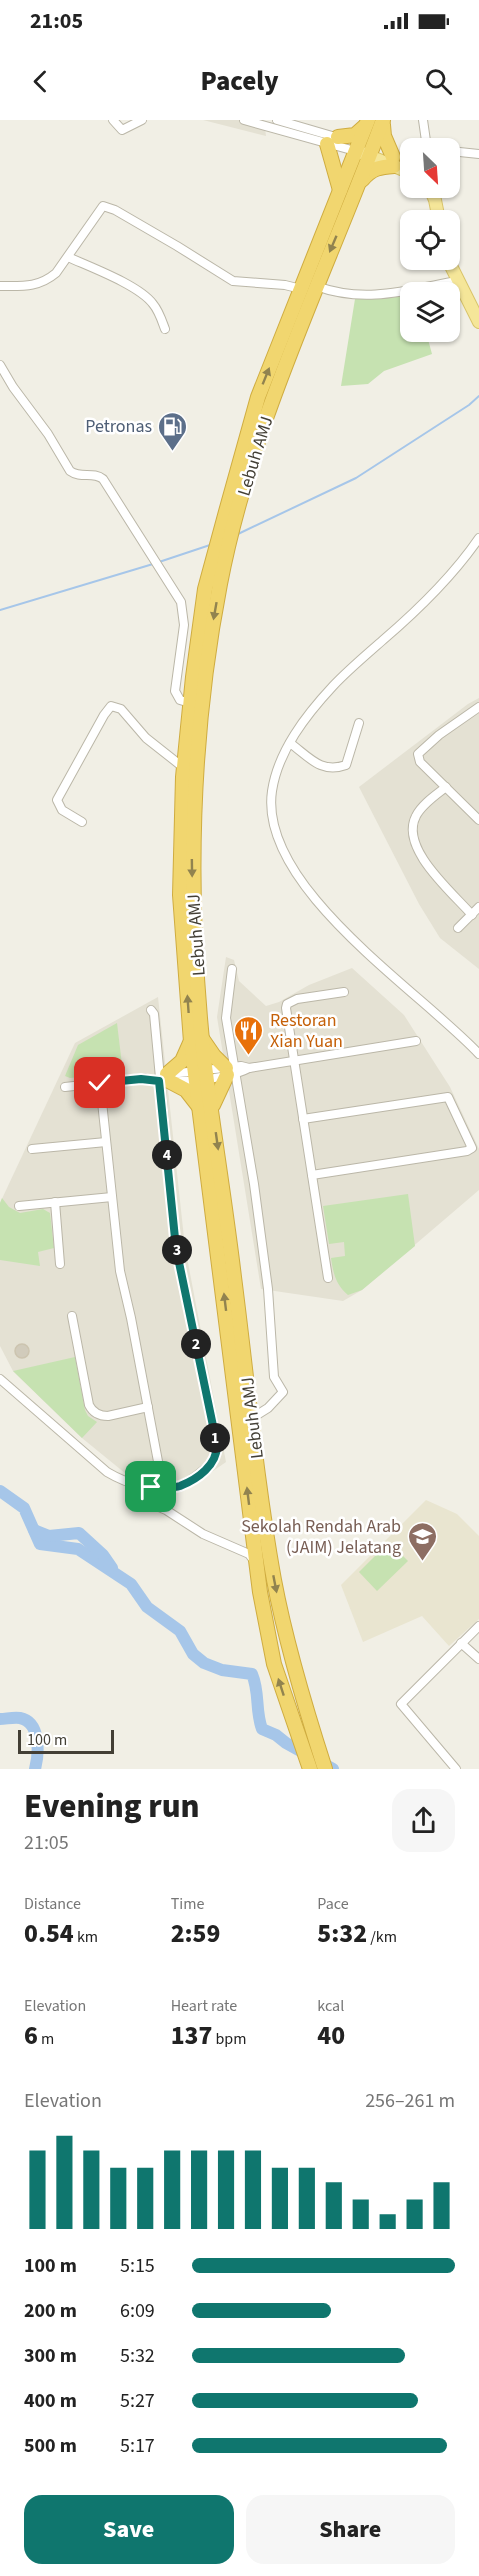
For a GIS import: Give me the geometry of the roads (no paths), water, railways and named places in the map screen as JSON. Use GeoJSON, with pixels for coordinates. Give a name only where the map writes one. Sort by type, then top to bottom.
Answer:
{"type":"FeatureCollection","features":[{"type":"Feature","properties":{"kind":"highway"},"geometry":{"type":"LineString","coordinates":[[356,190],[370,171],[394,161],[384,136],[383,120]]}},
{"type":"Feature","properties":{"kind":"highway","name":"Lebuh AMJ"},"geometry":{"type":"LineString","coordinates":[[196,1040],[193,894],[194,778],[221,553],[276,387],[383,120]]}},
{"type":"Feature","properties":{"kind":"highway"},"geometry":{"type":"LineString","coordinates":[[340,190],[332,141],[355,135],[367,123]]}},
{"type":"Feature","properties":{"kind":"highway","name":"Lebuh AMJ"},"geometry":{"type":"LineString","coordinates":[[227,532],[258,398],[367,123]]}},
{"type":"Feature","properties":{"kind":"highway","name":"Lebuh AMJ"},"geometry":{"type":"LineString","coordinates":[[221,553],[204,589],[190,703],[184,768],[180,895],[196,1040],[275,1582],[302,1700],[325,1769]]}},
{"type":"Feature","properties":{"kind":"highway"},"geometry":{"type":"LineString","coordinates":[[196,1040],[231,1071],[206,1108],[186,1090],[163,1077],[182,1061],[196,1040]]}},
{"type":"Feature","properties":{"kind":"highway","name":"Lebuh AMJ"},"geometry":{"type":"LineString","coordinates":[[206,1108],[256,1563],[274,1664],[310,1768]]}},
{"type":"Feature","properties":{"kind":"main road"},"geometry":{"type":"LineString","coordinates":[[357,147],[400,163]]}},
{"type":"Feature","properties":{"kind":"main road"},"geometry":{"type":"LineString","coordinates":[[394,161],[400,165]]}},
{"type":"Feature","properties":{"kind":"main road"},"geometry":{"type":"LineString","coordinates":[[452,270],[479,322]]}},
{"type":"Feature","properties":{"kind":"street"},"geometry":{"type":"LineString","coordinates":[[117,121],[122,130],[142,120]]}},
{"type":"Feature","properties":{"kind":"street"},"geometry":{"type":"LineString","coordinates":[[243,120],[357,147]]}},
{"type":"Feature","properties":{"kind":"street"},"geometry":{"type":"LineString","coordinates":[[277,120],[332,141],[357,147]]}},
{"type":"Feature","properties":{"kind":"street"},"geometry":{"type":"LineString","coordinates":[[423,120],[426,138]]}},
{"type":"Feature","properties":{"kind":"street"},"geometry":{"type":"LineString","coordinates":[[460,152],[479,154]]}},
{"type":"Feature","properties":{"kind":"street"},"geometry":{"type":"LineString","coordinates":[[0,286],[20,287],[40,284],[56,273],[104,206],[116,210],[233,281],[285,285],[301,289]]}},
{"type":"Feature","properties":{"kind":"street"},"geometry":{"type":"LineString","coordinates":[[68,257],[125,284],[148,299],[158,312],[165,329]]}},
{"type":"Feature","properties":{"kind":"street"},"geometry":{"type":"LineString","coordinates":[[316,286],[340,294],[365,297],[457,281]]}},
{"type":"Feature","properties":{"kind":"street"},"geometry":{"type":"LineString","coordinates":[[0,365],[13,387],[48,434],[70,471],[75,474],[94,475],[103,480],[153,555],[183,609],[184,625],[175,691],[180,700],[190,703]]}},
{"type":"Feature","properties":{"kind":"street"},"geometry":{"type":"LineString","coordinates":[[479,538],[420,606],[333,685],[302,724],[290,743],[275,777],[271,804],[275,827],[291,864],[334,921],[479,1053]]}},
{"type":"Feature","properties":{"kind":"street"},"geometry":{"type":"LineString","coordinates":[[82,822],[62,810],[57,800],[111,706],[121,709],[146,738],[184,768]]}},
{"type":"Feature","properties":{"kind":"street"},"geometry":{"type":"LineString","coordinates":[[477,815],[419,758],[420,750],[479,706]]}},
{"type":"Feature","properties":{"kind":"street"},"geometry":{"type":"LineString","coordinates":[[290,743],[325,768],[333,770],[346,765],[359,723]]}},
{"type":"Feature","properties":{"kind":"street"},"geometry":{"type":"LineString","coordinates":[[446,787],[420,809],[415,817],[411,834],[421,857],[472,915]]}},
{"type":"Feature","properties":{"kind":"street"},"geometry":{"type":"LineString","coordinates":[[458,928],[479,907]]}},
{"type":"Feature","properties":{"kind":"street"},"geometry":{"type":"LineString","coordinates":[[232,969],[226,1018],[231,1071],[254,1184],[268,1289],[274,1377],[283,1392],[268,1408],[252,1418]]}},
{"type":"Feature","properties":{"kind":"street"},"geometry":{"type":"LineString","coordinates":[[328,1278],[286,1008],[287,1004],[297,999],[344,992]]}},
{"type":"Feature","properties":{"kind":"street"},"geometry":{"type":"LineString","coordinates":[[0,1379],[107,1472],[133,1484],[157,1487],[180,1486],[211,1465],[217,1452],[176,1248],[163,1077],[154,1014],[151,1010]]}},
{"type":"Feature","properties":{"kind":"street"},"geometry":{"type":"LineString","coordinates":[[64,1087],[201,1075],[416,1041]]}},
{"type":"Feature","properties":{"kind":"street"},"geometry":{"type":"LineString","coordinates":[[100,1083],[120,1272],[160,1472]]}},
{"type":"Feature","properties":{"kind":"street"},"geometry":{"type":"LineString","coordinates":[[303,1119],[448,1096],[472,1148],[467,1151],[312,1175]]}},
{"type":"Feature","properties":{"kind":"street"},"geometry":{"type":"LineString","coordinates":[[32,1149],[106,1142]]}},
{"type":"Feature","properties":{"kind":"street"},"geometry":{"type":"LineString","coordinates":[[20,1206],[112,1197]]}},
{"type":"Feature","properties":{"kind":"street"},"geometry":{"type":"LineString","coordinates":[[55,1202],[60,1264]]}},
{"type":"Feature","properties":{"kind":"street"},"geometry":{"type":"LineString","coordinates":[[72,1316],[92,1410],[102,1416],[108,1416],[148,1407]]}},
{"type":"Feature","properties":{"kind":"street"},"geometry":{"type":"LineString","coordinates":[[133,1484],[134,1496],[137,1498],[166,1510],[203,1534],[249,1554],[256,1563]]}},
{"type":"Feature","properties":{"kind":"street"},"geometry":{"type":"LineString","coordinates":[[456,1769],[401,1704],[479,1626]]}},
{"type":"Feature","properties":{"kind":"street"},"geometry":{"type":"LineString","coordinates":[[461,1643],[479,1659]]}},
{"type":"Feature","properties":{"kind":"waterway"},"geometry":{"type":"LineString","coordinates":[[238,534],[356,478],[469,405],[479,396]]}},
{"type":"Feature","properties":{"kind":"waterway"},"geometry":{"type":"LineString","coordinates":[[159,562],[213,544]]}},
{"type":"Feature","properties":{"kind":"waterway"},"geometry":{"type":"LineString","coordinates":[[0,610],[153,564]]}},
{"type":"Feature","properties":{"kind":"waterway"},"geometry":{"type":"LineString","coordinates":[[0,1491],[24,1508],[40,1544],[78,1549],[131,1584],[147,1607],[180,1631],[193,1654],[204,1663],[222,1670],[252,1674],[262,1729],[333,1769]]}},
{"type":"Feature","properties":{"kind":"waterway"},"geometry":{"type":"LineString","coordinates":[[34,1530],[49,1536],[79,1533],[103,1555],[112,1568]]}},
{"type":"Feature","properties":{"kind":"waterway"},"geometry":{"type":"LineString","coordinates":[[0,1719],[20,1718],[32,1726],[38,1747],[35,1769]]}},
{"type":"Feature","properties":{"kind":"place","name":"Petronas"},"geometry":{"type":"Point","coordinates":[173,452]}},
{"type":"Feature","properties":{"kind":"place","name":"Restoran Xian Yuan"},"geometry":{"type":"Point","coordinates":[249,1056]}},
{"type":"Feature","properties":{"kind":"place","name":"Sekolah Rendah Arab (JAIM) Jelatang"},"geometry":{"type":"Point","coordinates":[422,1562]}}]}
